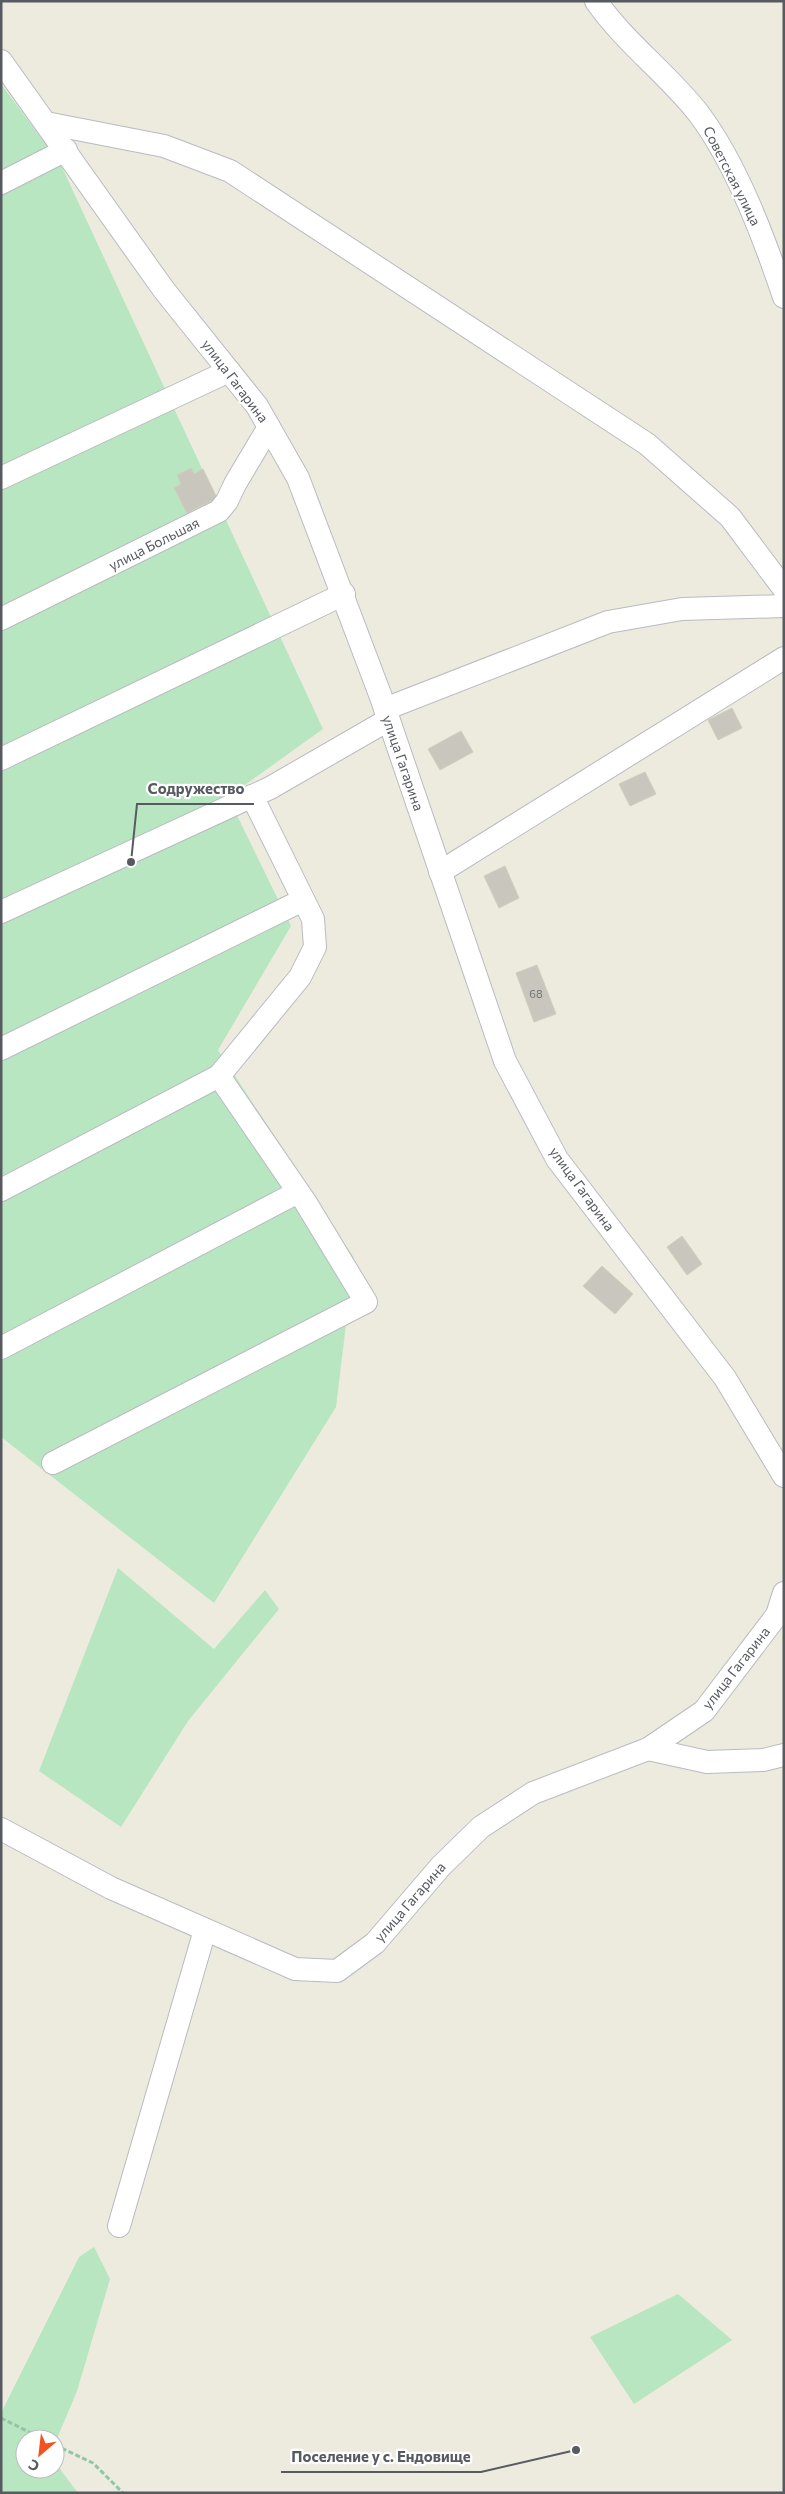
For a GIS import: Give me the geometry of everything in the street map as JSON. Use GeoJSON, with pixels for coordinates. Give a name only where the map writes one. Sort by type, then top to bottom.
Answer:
{"type":"FeatureCollection","features":[{"type":"Feature","properties":{"kind":"street","name":"Советская улица"},"geometry":{"type":"LineString","coordinates":[[596,1],[670,80],[700,116],[729,166],[765,240],[784,298]]}},
{"type":"Feature","properties":{"kind":"street","name":"улица Гагарина"},"geometry":{"type":"LineString","coordinates":[[1,61],[164,290],[257,406],[298,478],[344,594],[387,715],[505,1061],[557,1159],[725,1378],[784,1476]]}},
{"type":"Feature","properties":{"kind":"street"},"geometry":{"type":"LineString","coordinates":[[46,123],[164,146],[230,171],[647,444],[730,516],[784,589]]}},
{"type":"Feature","properties":{"kind":"street"},"geometry":{"type":"LineString","coordinates":[[1,183],[66,150]]}},
{"type":"Feature","properties":{"kind":"street"},"geometry":{"type":"LineString","coordinates":[[1,478],[229,371]]}},
{"type":"Feature","properties":{"kind":"street","name":"улица Большая"},"geometry":{"type":"LineString","coordinates":[[1,619],[219,511],[228,501],[234,484],[269,427]]}},
{"type":"Feature","properties":{"kind":"street"},"geometry":{"type":"LineString","coordinates":[[1,759],[344,594]]}},
{"type":"Feature","properties":{"kind":"street"},"geometry":{"type":"LineString","coordinates":[[1,912],[252,796],[387,715],[608,622],[682,609],[784,606]]}},
{"type":"Feature","properties":{"kind":"street"},"geometry":{"type":"LineString","coordinates":[[440,872],[784,658]]}},
{"type":"Feature","properties":{"kind":"street"},"geometry":{"type":"LineString","coordinates":[[1,1190],[219,1076],[300,977],[315,947],[313,919],[252,796]]}},
{"type":"Feature","properties":{"kind":"street"},"geometry":{"type":"LineString","coordinates":[[1,1048],[304,900]]}},
{"type":"Feature","properties":{"kind":"street"},"geometry":{"type":"LineString","coordinates":[[53,1463],[366,1302],[298,1192],[219,1076]]}},
{"type":"Feature","properties":{"kind":"street"},"geometry":{"type":"LineString","coordinates":[[1,1348],[298,1192]]}},
{"type":"Feature","properties":{"kind":"street","name":"улица Гагарина"},"geometry":{"type":"LineString","coordinates":[[1,1829],[110,1888],[295,1969],[336,1970],[375,1944],[441,1866],[481,1827],[534,1793],[648,1749],[704,1711],[778,1615],[784,1592]]}},
{"type":"Feature","properties":{"kind":"street"},"geometry":{"type":"LineString","coordinates":[[648,1749],[707,1762],[763,1760],[784,1755]]}},
{"type":"Feature","properties":{"kind":"street"},"geometry":{"type":"LineString","coordinates":[[119,2226],[205,1930]]}},
{"type":"Feature","properties":{"kind":"path"},"geometry":{"type":"LineString","coordinates":[[1,2418],[24,2429]]}},
{"type":"Feature","properties":{"kind":"path"},"geometry":{"type":"LineString","coordinates":[[65,2450],[93,2463],[123,2493]]}},
{"type":"Feature","properties":{"kind":"green space"},"geometry":{"type":"Polygon","coordinates":[[[1,84],[60,163],[323,729],[228,797],[291,926],[218,1050],[354,1258],[336,1407],[214,1603],[1,1437],[1,84]]]}},
{"type":"Feature","properties":{"kind":"green space"},"geometry":{"type":"Polygon","coordinates":[[[118,1568],[214,1649],[265,1590],[279,1609],[188,1721],[121,1827],[39,1771],[118,1568]]]}},
{"type":"Feature","properties":{"kind":"green space"},"geometry":{"type":"Polygon","coordinates":[[[94,2247],[110,2279],[77,2391],[61,2429],[15,2429],[15,2479],[65,2479],[65,2476],[78,2493],[1,2493],[1,2413],[79,2257],[94,2247]]]}},
{"type":"Feature","properties":{"kind":"green space"},"geometry":{"type":"Polygon","coordinates":[[[678,2294],[732,2340],[634,2404],[590,2337],[678,2294]]]}},
{"type":"Feature","properties":{"kind":"building"},"geometry":{"type":"Polygon","coordinates":[[[191,468],[194,474],[203,469],[217,498],[187,513],[174,488],[181,484],[177,475],[191,468]]]}},
{"type":"Feature","properties":{"kind":"building"},"geometry":{"type":"Polygon","coordinates":[[[732,708],[742,728],[718,740],[708,720],[732,708]]]}},
{"type":"Feature","properties":{"kind":"building"},"geometry":{"type":"Polygon","coordinates":[[[461,731],[473,752],[440,770],[428,749],[461,731]]]}},
{"type":"Feature","properties":{"kind":"building"},"geometry":{"type":"Polygon","coordinates":[[[645,772],[656,794],[630,806],[619,784],[645,772]]]}},
{"type":"Feature","properties":{"kind":"building"},"geometry":{"type":"Polygon","coordinates":[[[505,866],[519,898],[499,908],[484,876],[505,866]]]}},
{"type":"Feature","properties":{"kind":"building"},"geometry":{"type":"Polygon","coordinates":[[[537,965],[556,1014],[534,1022],[516,973],[537,965]]]}},
{"type":"Feature","properties":{"kind":"building"},"geometry":{"type":"Polygon","coordinates":[[[682,1236],[702,1264],[687,1275],[667,1247],[682,1236]]]}},
{"type":"Feature","properties":{"kind":"building"},"geometry":{"type":"Polygon","coordinates":[[[602,1266],[633,1294],[615,1314],[583,1286],[602,1266]]]}},
{"type":"Feature","properties":{"kind":"place","name":"Содружество"},"geometry":{"type":"Point","coordinates":[131,862]}},
{"type":"Feature","properties":{"kind":"place","name":"Поселение у с. Ендовище"},"geometry":{"type":"Point","coordinates":[576,2450]}}]}
